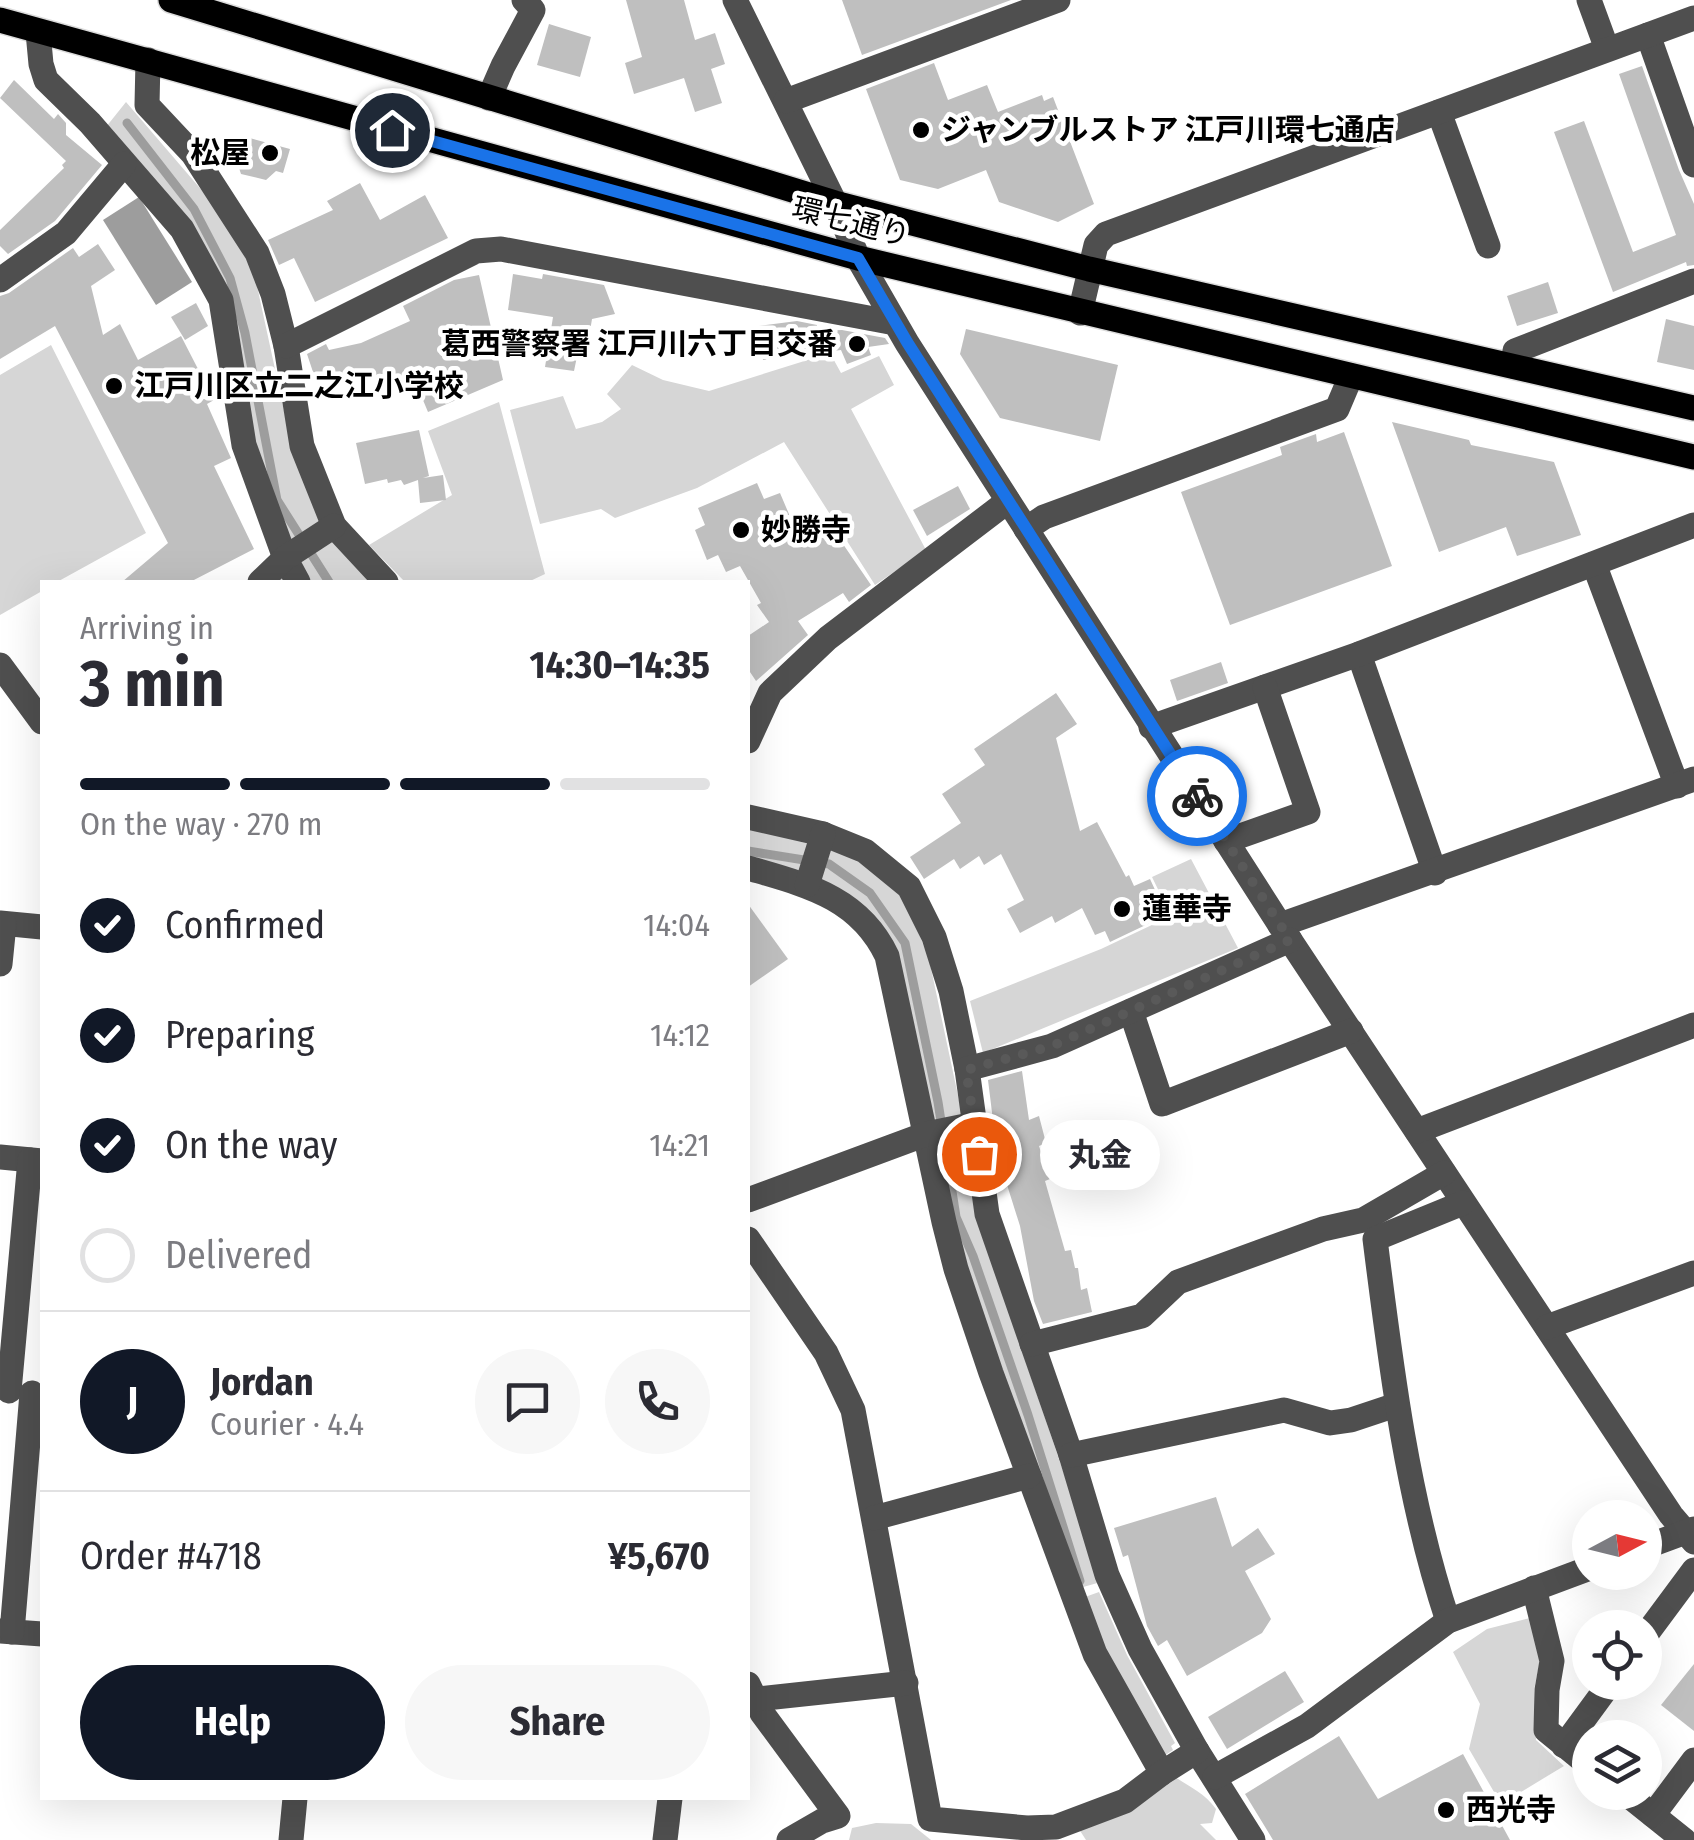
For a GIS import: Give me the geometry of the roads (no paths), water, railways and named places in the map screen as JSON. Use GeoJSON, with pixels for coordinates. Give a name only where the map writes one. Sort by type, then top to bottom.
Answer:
{"type":"FeatureCollection","features":[{"type":"Feature","properties":{"kind":"main road","name":"環七通り"},"geometry":{"type":"LineString","coordinates":[[171,0],[835,203],[1089,269],[1694,408]]}},
{"type":"Feature","properties":{"kind":"main road","name":"環七通り"},"geometry":{"type":"LineString","coordinates":[[0,20],[858,258],[1694,458]]}},
{"type":"Feature","properties":{"kind":"street"},"geometry":{"type":"LineString","coordinates":[[489,98],[534,10],[524,0]]}},
{"type":"Feature","properties":{"kind":"street"},"geometry":{"type":"LineString","coordinates":[[736,0],[858,258],[895,323],[1285,932],[1546,1327],[1691,1535],[1662,1543]]}},
{"type":"Feature","properties":{"kind":"street"},"geometry":{"type":"LineString","coordinates":[[786,101],[1058,0]]}},
{"type":"Feature","properties":{"kind":"street"},"geometry":{"type":"LineString","coordinates":[[1588,0],[1608,50]]}},
{"type":"Feature","properties":{"kind":"street"},"geometry":{"type":"LineString","coordinates":[[1080,313],[1096,245],[1106,234],[1694,18]]}},
{"type":"Feature","properties":{"kind":"street"},"geometry":{"type":"LineString","coordinates":[[38,32],[46,80],[90,123],[182,229],[221,300],[244,445],[297,580]]}},
{"type":"Feature","properties":{"kind":"street"},"geometry":{"type":"LineString","coordinates":[[1648,35],[1694,165]]}},
{"type":"Feature","properties":{"kind":"street"},"geometry":{"type":"LineString","coordinates":[[148,60],[147,105],[193,154],[257,253],[273,294],[286,346],[302,446],[328,530],[384,580]]}},
{"type":"Feature","properties":{"kind":"street"},"geometry":{"type":"LineString","coordinates":[[1439,112],[1488,246]]}},
{"type":"Feature","properties":{"kind":"street"},"geometry":{"type":"LineString","coordinates":[[0,280],[66,233],[124,164]]}},
{"type":"Feature","properties":{"kind":"street"},"geometry":{"type":"LineString","coordinates":[[286,346],[476,251],[501,249],[895,323]]}},
{"type":"Feature","properties":{"kind":"street"},"geometry":{"type":"LineString","coordinates":[[1513,366],[1515,351],[1694,281]]}},
{"type":"Feature","properties":{"kind":"street"},"geometry":{"type":"LineString","coordinates":[[1026,529],[1044,517],[1336,409],[1351,376]]}},
{"type":"Feature","properties":{"kind":"street"},"geometry":{"type":"LineString","coordinates":[[750,737],[770,693],[828,638],[1008,501]]}},
{"type":"Feature","properties":{"kind":"street"},"geometry":{"type":"LineString","coordinates":[[1152,727],[1359,654],[1694,525]]}},
{"type":"Feature","properties":{"kind":"street"},"geometry":{"type":"LineString","coordinates":[[262,580],[287,556],[328,530]]}},
{"type":"Feature","properties":{"kind":"street"},"geometry":{"type":"LineString","coordinates":[[966,1070],[1052,1046],[1285,932],[1436,872],[1685,783],[1594,564]]}},
{"type":"Feature","properties":{"kind":"street"},"geometry":{"type":"LineString","coordinates":[[1359,654],[1436,872]]}},
{"type":"Feature","properties":{"kind":"street"},"geometry":{"type":"LineString","coordinates":[[0,665],[40,719]]}},
{"type":"Feature","properties":{"kind":"street"},"geometry":{"type":"LineString","coordinates":[[1226,840],[1308,812],[1265,687]]}},
{"type":"Feature","properties":{"kind":"street"},"geometry":{"type":"LineString","coordinates":[[750,817],[823,834],[865,851],[910,887],[934,937],[950,991],[987,1214],[1108,1578],[1140,1649],[1197,1751],[1254,1840]]}},
{"type":"Feature","properties":{"kind":"street"},"geometry":{"type":"LineString","coordinates":[[808,885],[823,834]]}},
{"type":"Feature","properties":{"kind":"street"},"geometry":{"type":"LineString","coordinates":[[750,869],[808,885],[858,913],[877,934],[887,956],[903,1018],[956,1269],[1096,1654],[1162,1773]]}},
{"type":"Feature","properties":{"kind":"street"},"geometry":{"type":"LineString","coordinates":[[0,964],[2,923],[40,927]]}},
{"type":"Feature","properties":{"kind":"street"},"geometry":{"type":"LineString","coordinates":[[1130,1011],[1162,1104],[1351,1031]]}},
{"type":"Feature","properties":{"kind":"street"},"geometry":{"type":"LineString","coordinates":[[1417,1131],[1694,1026]]}},
{"type":"Feature","properties":{"kind":"street"},"geometry":{"type":"LineString","coordinates":[[750,1199],[926,1134],[974,1124]]}},
{"type":"Feature","properties":{"kind":"street"},"geometry":{"type":"LineString","coordinates":[[0,1157],[36,1161],[6,1631],[40,1634]]}},
{"type":"Feature","properties":{"kind":"street"},"geometry":{"type":"LineString","coordinates":[[1032,1344],[1142,1316],[1178,1282],[1323,1229],[1363,1220],[1444,1173]]}},
{"type":"Feature","properties":{"kind":"street"},"geometry":{"type":"LineString","coordinates":[[1448,1621],[1436,1588],[1396,1405],[1374,1239],[1463,1202]]}},
{"type":"Feature","properties":{"kind":"street"},"geometry":{"type":"LineString","coordinates":[[750,1242],[826,1353],[853,1410],[930,1818],[1027,1828],[1056,1826],[1125,1801],[1197,1751]]}},
{"type":"Feature","properties":{"kind":"street"},"geometry":{"type":"LineString","coordinates":[[1546,1327],[1694,1273]]}},
{"type":"Feature","properties":{"kind":"street"},"geometry":{"type":"LineString","coordinates":[[1070,1455],[1284,1410],[1330,1423],[1396,1405]]}},
{"type":"Feature","properties":{"kind":"street"},"geometry":{"type":"LineString","coordinates":[[874,1518],[1029,1476]]}},
{"type":"Feature","properties":{"kind":"street"},"geometry":{"type":"LineString","coordinates":[[1662,1613],[1694,1570]]}},
{"type":"Feature","properties":{"kind":"street"},"geometry":{"type":"LineString","coordinates":[[1215,1777],[1307,1726],[1448,1621],[1572,1574]]}},
{"type":"Feature","properties":{"kind":"street"},"geometry":{"type":"LineString","coordinates":[[1534,1588],[1552,1661],[1546,1730],[1572,1752]]}},
{"type":"Feature","properties":{"kind":"street"},"geometry":{"type":"LineString","coordinates":[[750,1695],[906,1683]]}},
{"type":"Feature","properties":{"kind":"street"},"geometry":{"type":"LineString","coordinates":[[750,1695],[838,1816],[789,1840]]}},
{"type":"Feature","properties":{"kind":"street"},"geometry":{"type":"LineString","coordinates":[[1564,1746],[1598,1700]]}},
{"type":"Feature","properties":{"kind":"street"},"geometry":{"type":"LineString","coordinates":[[1652,1815],[1694,1760]]}},
{"type":"Feature","properties":{"kind":"street"},"geometry":{"type":"LineString","coordinates":[[290,1840],[294,1800]]}},
{"type":"Feature","properties":{"kind":"street"},"geometry":{"type":"LineString","coordinates":[[666,1840],[670,1800]]}},
{"type":"Feature","properties":{"kind":"street"},"geometry":{"type":"LineString","coordinates":[[1646,1810],[1684,1840]]}},
{"type":"Feature","properties":{"kind":"waterway"},"geometry":{"type":"LineString","coordinates":[[127,123],[194,209],[230,278],[245,333],[277,500],[328,580]]}},
{"type":"Feature","properties":{"kind":"waterway"},"geometry":{"type":"LineString","coordinates":[[750,851],[829,864],[870,893],[905,943],[938,1102],[956,1217],[1028,1415],[1080,1581]]}},
{"type":"Feature","properties":{"kind":"place","name":"ジャンブルストア 江戸川環七通店"},"geometry":{"type":"Point","coordinates":[921,130]}},
{"type":"Feature","properties":{"kind":"place","name":"松屋"},"geometry":{"type":"Point","coordinates":[270,153]}},
{"type":"Feature","properties":{"kind":"place","name":"葛西警察署 江戸川六丁目交番"},"geometry":{"type":"Point","coordinates":[857,344]}},
{"type":"Feature","properties":{"kind":"place","name":"江戸川区立二之江小学校"},"geometry":{"type":"Point","coordinates":[114,386]}},
{"type":"Feature","properties":{"kind":"place","name":"妙勝寺"},"geometry":{"type":"Point","coordinates":[741,530]}},
{"type":"Feature","properties":{"kind":"place","name":"蓮華寺"},"geometry":{"type":"Point","coordinates":[1122,909]}},
{"type":"Feature","properties":{"kind":"place","name":"丸金"},"geometry":{"type":"Point","coordinates":[979,1154]}},
{"type":"Feature","properties":{"kind":"place","name":"西光寺"},"geometry":{"type":"Point","coordinates":[1446,1810]}}]}
